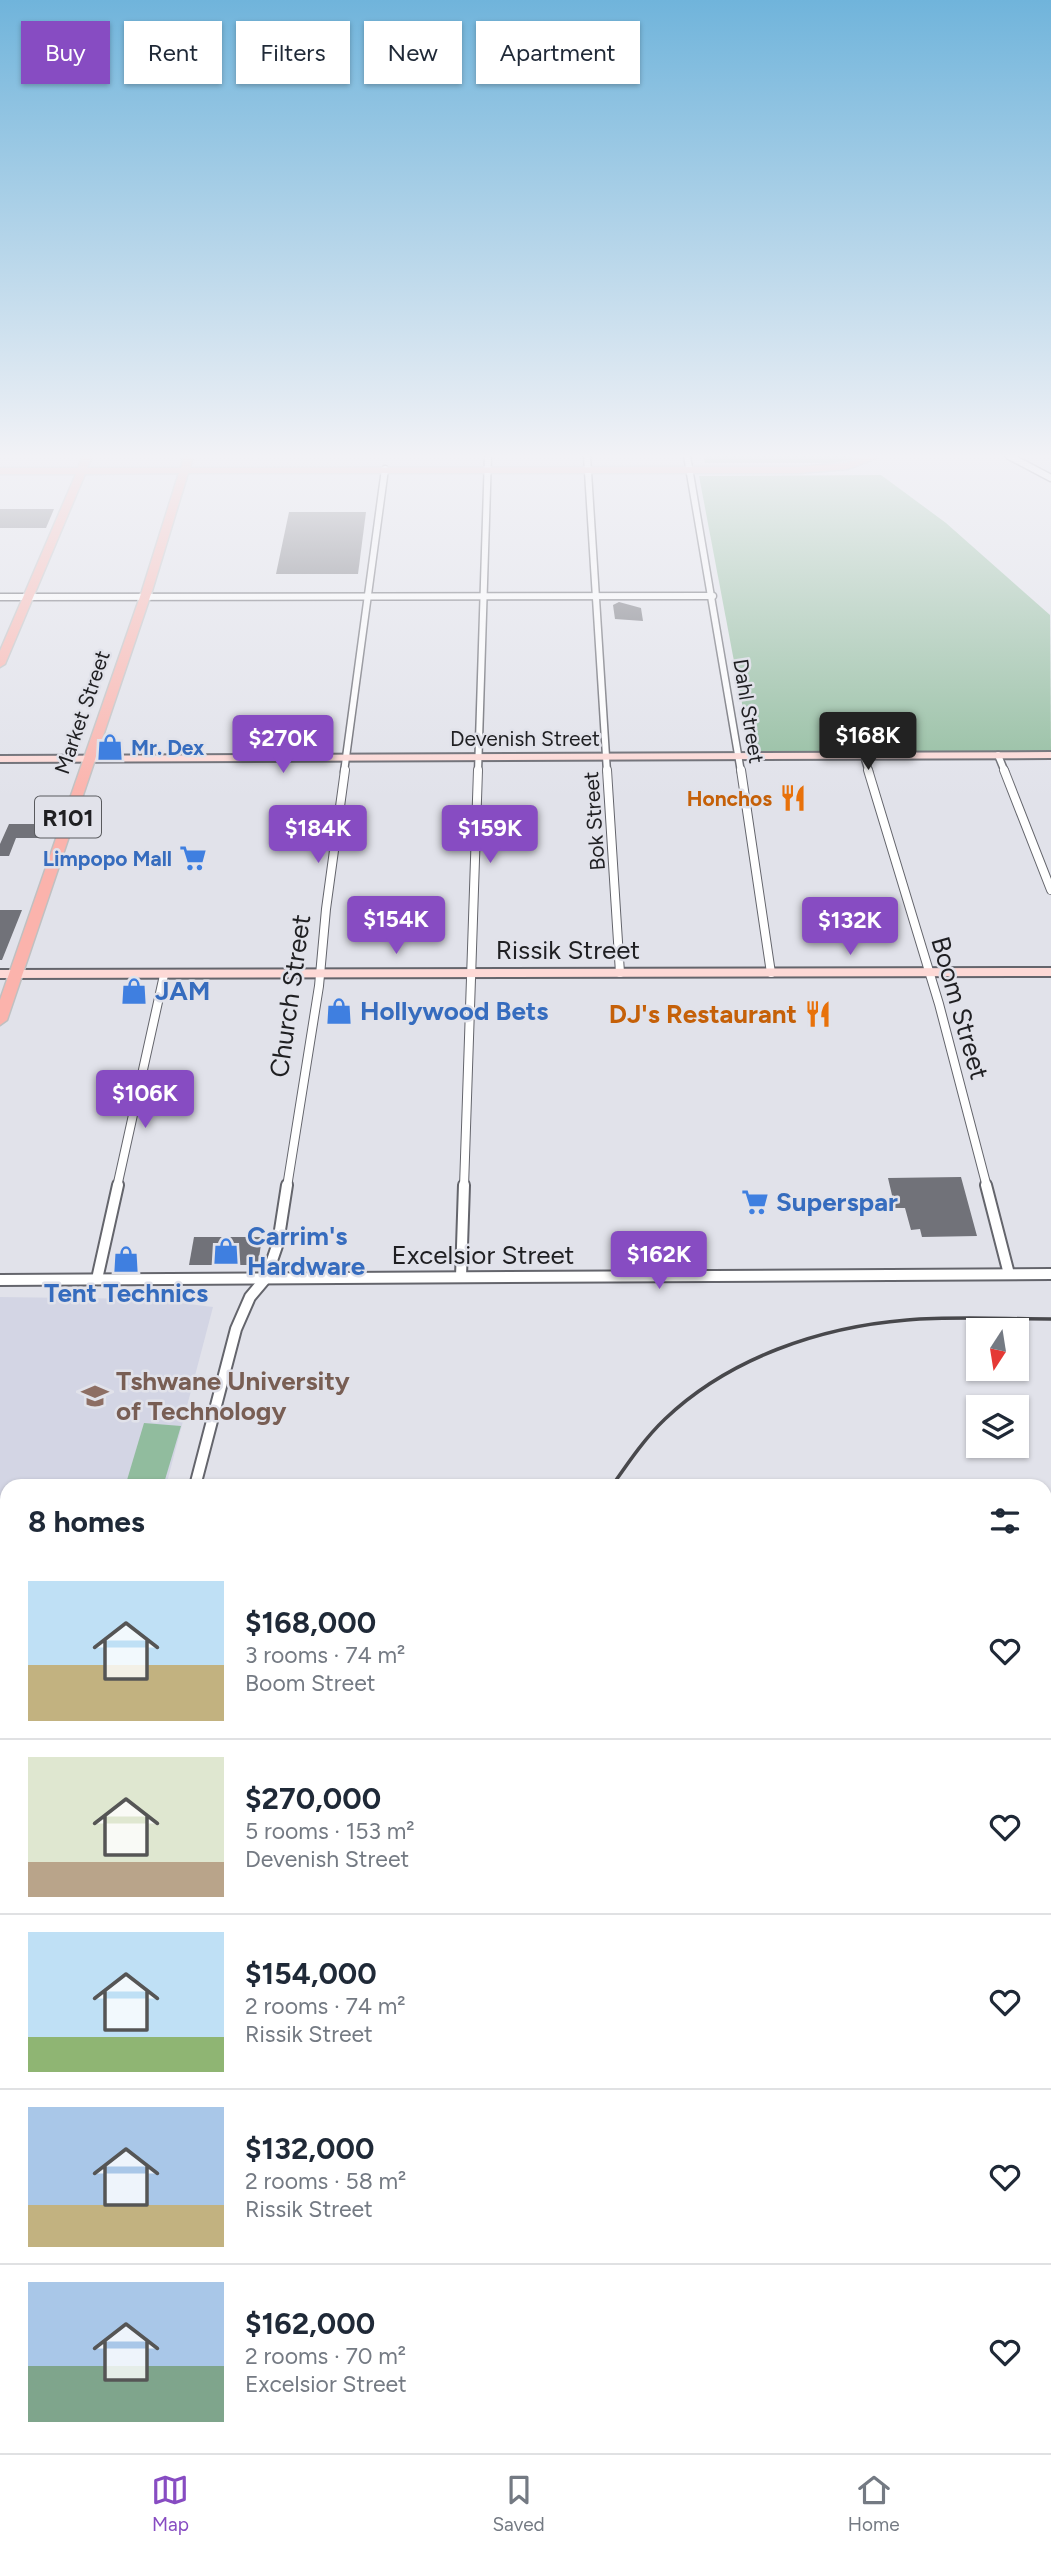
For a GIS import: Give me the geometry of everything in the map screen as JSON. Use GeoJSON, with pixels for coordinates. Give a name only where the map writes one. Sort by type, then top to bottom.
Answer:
{"type":"FeatureCollection","features":[{"type":"Feature","properties":{"kind":"main road"},"geometry":{"type":"LineString","coordinates":[[0,664],[41,570]]}},
{"type":"Feature","properties":{"kind":"main road","name":"Market Street"},"geometry":{"type":"LineString","coordinates":[[0,1020],[153,570]]}},
{"type":"Feature","properties":{"kind":"main road","name":"Devenish Street"},"geometry":{"type":"LineString","coordinates":[[0,759],[347,760],[1051,755]]}},
{"type":"Feature","properties":{"kind":"main road","name":"Rissik Street"},"geometry":{"type":"LineString","coordinates":[[0,974],[1051,972]]}},
{"type":"Feature","properties":{"kind":"street","name":"Church Street"},"geometry":{"type":"LineString","coordinates":[[197,1479],[236,1329],[250,1297],[266,1278],[278,1243],[320,973],[372,570]]}},
{"type":"Feature","properties":{"kind":"street"},"geometry":{"type":"LineString","coordinates":[[461,1277],[483,570]]}},
{"type":"Feature","properties":{"kind":"street","name":"Bok Street"},"geometry":{"type":"LineString","coordinates":[[596,570],[620,973]]}},
{"type":"Feature","properties":{"kind":"street","name":"Dahl Street"},"geometry":{"type":"LineString","coordinates":[[708,570],[771,973]]}},
{"type":"Feature","properties":{"kind":"street"},"geometry":{"type":"LineString","coordinates":[[0,597],[713,596]]}},
{"type":"Feature","properties":{"kind":"street"},"geometry":{"type":"LineString","coordinates":[[998,755],[1051,890]]}},
{"type":"Feature","properties":{"kind":"street","name":"Boom Street"},"geometry":{"type":"LineString","coordinates":[[864,756],[930,973],[1009,1274]]}},
{"type":"Feature","properties":{"kind":"street"},"geometry":{"type":"LineString","coordinates":[[97,1279],[164,975]]}},
{"type":"Feature","properties":{"kind":"street","name":"Excelsior Street"},"geometry":{"type":"LineString","coordinates":[[0,1280],[1051,1274]]}},
{"type":"Feature","properties":{"kind":"shaded area","name":"Tshwane University of Technology"},"geometry":{"type":"Polygon","coordinates":[[[0,1297],[149,1299],[213,1307],[168,1479],[0,1479],[0,1297]]]}},
{"type":"Feature","properties":{"kind":"green space"},"geometry":{"type":"Polygon","coordinates":[[[717,570],[1000,570],[1050,615],[1051,751],[751,751],[717,570]]]}},
{"type":"Feature","properties":{"kind":"green space"},"geometry":{"type":"Polygon","coordinates":[[[144,1423],[181,1426],[165,1479],[127,1479],[144,1423]]]}},
{"type":"Feature","properties":{"kind":"building"},"geometry":{"type":"Polygon","coordinates":[[[277,570],[358,570],[358,574],[276,574],[277,570]]]}},
{"type":"Feature","properties":{"kind":"building"},"geometry":{"type":"Polygon","coordinates":[[[619,602],[641,608],[643,621],[615,619],[613,605],[619,602]]]}},
{"type":"Feature","properties":{"kind":"building"},"geometry":{"type":"Polygon","coordinates":[[[9,824],[51,824],[46,838],[16,838],[9,856],[0,856],[0,844],[9,824]]]}},
{"type":"Feature","properties":{"kind":"building"},"geometry":{"type":"Polygon","coordinates":[[[0,910],[22,910],[2,960],[0,960],[0,910]]]}},
{"type":"Feature","properties":{"kind":"building"},"geometry":{"type":"Polygon","coordinates":[[[961,1177],[977,1236],[922,1237],[920,1229],[911,1230],[905,1208],[895,1208],[888,1178],[961,1177]]]}},
{"type":"Feature","properties":{"kind":"building","name":"Carrim's Hardware"},"geometry":{"type":"Polygon","coordinates":[[[194,1237],[262,1237],[258,1265],[189,1265],[194,1237]]]}},
{"type":"Feature","properties":{"kind":"railway"},"geometry":{"type":"LineString","coordinates":[[617,1479],[650,1435],[690,1398],[718,1379],[777,1349],[841,1330],[907,1320],[1051,1319]]}},
{"type":"Feature","properties":{"kind":"place","name":"Mr. Dex"},"geometry":{"type":"Point","coordinates":[110,747]}},
{"type":"Feature","properties":{"kind":"place","name":"Honchos"},"geometry":{"type":"Point","coordinates":[793,798]}},
{"type":"Feature","properties":{"kind":"place","name":"Limpopo Mall"},"geometry":{"type":"Point","coordinates":[193,858]}},
{"type":"Feature","properties":{"kind":"place","name":"JAM"},"geometry":{"type":"Point","coordinates":[134,991]}},
{"type":"Feature","properties":{"kind":"place","name":"Hollywood Bets"},"geometry":{"type":"Point","coordinates":[339,1011]}},
{"type":"Feature","properties":{"kind":"place","name":"DJ's Restaurant"},"geometry":{"type":"Point","coordinates":[818,1014]}},
{"type":"Feature","properties":{"kind":"place","name":"Superspar"},"geometry":{"type":"Point","coordinates":[755,1202]}},
{"type":"Feature","properties":{"kind":"place","name":"Carrim's Hardware"},"geometry":{"type":"Point","coordinates":[226,1251]}},
{"type":"Feature","properties":{"kind":"place","name":"Tent Technics"},"geometry":{"type":"Point","coordinates":[126,1259]}},
{"type":"Feature","properties":{"kind":"place","name":"Tshwane University of Technology"},"geometry":{"type":"Point","coordinates":[95,1396]}}]}
